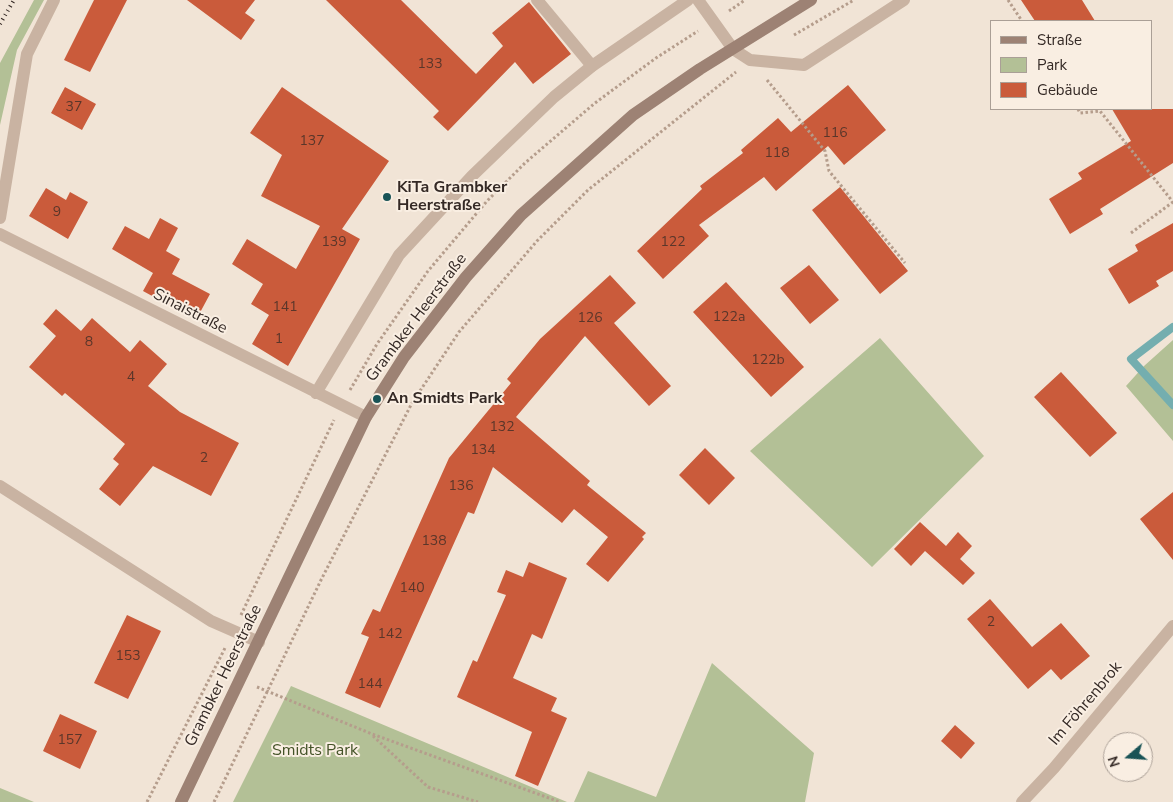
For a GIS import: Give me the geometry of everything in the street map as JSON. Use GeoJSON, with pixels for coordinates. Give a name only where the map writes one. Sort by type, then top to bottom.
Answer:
{"type":"FeatureCollection","features":[{"type":"Feature","properties":{"kind":"main road","name":"Grambker Heerstraße"},"geometry":{"type":"LineString","coordinates":[[181,802],[366,417],[404,358],[466,277],[521,215],[633,115],[811,0]]}},
{"type":"Feature","properties":{"kind":"street"},"geometry":{"type":"LineString","coordinates":[[0,218],[27,54],[54,0]]}},
{"type":"Feature","properties":{"kind":"street"},"geometry":{"type":"LineString","coordinates":[[537,0],[592,66]]}},
{"type":"Feature","properties":{"kind":"street"},"geometry":{"type":"LineString","coordinates":[[316,392],[399,255],[472,176],[554,97],[592,66],[688,0]]}},
{"type":"Feature","properties":{"kind":"street"},"geometry":{"type":"LineString","coordinates":[[698,0],[733,49],[750,60],[804,65],[904,0]]}},
{"type":"Feature","properties":{"kind":"street","name":"Sinaistraße"},"geometry":{"type":"LineString","coordinates":[[0,234],[366,417]]}},
{"type":"Feature","properties":{"kind":"street"},"geometry":{"type":"LineString","coordinates":[[0,486],[211,621],[259,642]]}},
{"type":"Feature","properties":{"kind":"street","name":"Im Föhrenbrok"},"geometry":{"type":"LineString","coordinates":[[1022,802],[1054,768],[1173,626]]}},
{"type":"Feature","properties":{"kind":"path"},"geometry":{"type":"LineString","coordinates":[[785,40],[854,0]]}},
{"type":"Feature","properties":{"kind":"path"},"geometry":{"type":"LineString","coordinates":[[1008,0],[1020,20]]}},
{"type":"Feature","properties":{"kind":"path"},"geometry":{"type":"LineString","coordinates":[[214,802],[321,580],[412,403],[459,332],[537,241],[588,190],[750,60],[825,151],[829,171],[904,263]]}},
{"type":"Feature","properties":{"kind":"path"},"geometry":{"type":"LineString","coordinates":[[1078,110],[1080,113],[1100,111],[1173,202],[1131,233]]}},
{"type":"Feature","properties":{"kind":"path"},"geometry":{"type":"LineString","coordinates":[[146,802],[214,670]]}},
{"type":"Feature","properties":{"kind":"path"},"geometry":{"type":"LineString","coordinates":[[268,692],[372,734],[560,802]]}},
{"type":"Feature","properties":{"kind":"path"},"geometry":{"type":"LineString","coordinates":[[372,734],[428,787],[478,802]]}},
{"type":"Feature","properties":{"kind":"green space"},"geometry":{"type":"Polygon","coordinates":[[[34,0],[44,0],[17,50],[0,125],[0,63],[34,0]]]}},
{"type":"Feature","properties":{"kind":"green space"},"geometry":{"type":"Polygon","coordinates":[[[880,338],[984,456],[872,567],[750,451],[880,338]]]}},
{"type":"Feature","properties":{"kind":"green space"},"geometry":{"type":"Polygon","coordinates":[[[1173,340],[1173,441],[1126,386],[1144,366],[1173,340]]]}},
{"type":"Feature","properties":{"kind":"green space"},"geometry":{"type":"Polygon","coordinates":[[[712,663],[814,753],[805,802],[574,802],[588,771],[656,797],[712,663]]]}},
{"type":"Feature","properties":{"kind":"green space","name":"Smidts Park"},"geometry":{"type":"Polygon","coordinates":[[[291,686],[567,802],[233,802],[291,686]]]}},
{"type":"Feature","properties":{"kind":"green space"},"geometry":{"type":"Polygon","coordinates":[[[0,788],[34,802],[0,802],[0,788]]]}},
{"type":"Feature","properties":{"kind":"building"},"geometry":{"type":"Polygon","coordinates":[[[94,0],[127,0],[90,72],[64,60],[94,0]]]}},
{"type":"Feature","properties":{"kind":"building"},"geometry":{"type":"Polygon","coordinates":[[[187,0],[255,0],[245,13],[255,20],[241,40],[187,0]]]}},
{"type":"Feature","properties":{"kind":"building"},"geometry":{"type":"Polygon","coordinates":[[[326,0],[401,0],[476,74],[503,46],[492,33],[529,2],[571,54],[533,84],[515,62],[448,131],[433,117],[439,111],[326,0]]]}},
{"type":"Feature","properties":{"kind":"building"},"geometry":{"type":"Polygon","coordinates":[[[1021,0],[1082,0],[1094,20],[1034,20],[1021,0]]]}},
{"type":"Feature","properties":{"kind":"building"},"geometry":{"type":"Polygon","coordinates":[[[848,85],[886,130],[844,165],[828,146],[776,191],[764,177],[699,225],[709,236],[663,279],[637,251],[702,189],[700,186],[743,153],[741,150],[778,118],[791,132],[848,85]]]}},
{"type":"Feature","properties":{"kind":"building"},"geometry":{"type":"Polygon","coordinates":[[[65,87],[96,104],[82,130],[51,113],[65,87]]]}},
{"type":"Feature","properties":{"kind":"building"},"geometry":{"type":"Polygon","coordinates":[[[282,87],[389,161],[342,229],[360,239],[288,366],[252,344],[269,315],[251,304],[263,284],[232,264],[247,239],[296,269],[320,226],[261,196],[282,155],[250,133],[282,87]]]}},
{"type":"Feature","properties":{"kind":"building"},"geometry":{"type":"Polygon","coordinates":[[[1173,109],[1173,163],[1100,209],[1103,214],[1070,234],[1049,199],[1082,179],[1078,173],[1131,141],[1113,110],[1173,109]]]}},
{"type":"Feature","properties":{"kind":"building"},"geometry":{"type":"Polygon","coordinates":[[[840,187],[908,271],[880,294],[812,210],[840,187]]]}},
{"type":"Feature","properties":{"kind":"building"},"geometry":{"type":"Polygon","coordinates":[[[46,188],[66,200],[70,192],[88,202],[68,239],[29,216],[46,188]]]}},
{"type":"Feature","properties":{"kind":"building"},"geometry":{"type":"Polygon","coordinates":[[[160,218],[178,228],[166,251],[180,259],[172,274],[210,294],[196,320],[143,291],[153,273],[112,249],[125,226],[149,239],[160,218]]]}},
{"type":"Feature","properties":{"kind":"building"},"geometry":{"type":"Polygon","coordinates":[[[1173,223],[1173,271],[1156,281],[1159,286],[1129,304],[1108,269],[1138,251],[1135,245],[1173,223]]]}},
{"type":"Feature","properties":{"kind":"building"},"geometry":{"type":"Polygon","coordinates":[[[809,265],[839,300],[810,324],[780,288],[809,265]]]}},
{"type":"Feature","properties":{"kind":"building"},"geometry":{"type":"Polygon","coordinates":[[[610,275],[636,303],[614,323],[671,386],[649,406],[585,336],[516,417],[590,481],[587,485],[646,533],[642,537],[644,539],[608,582],[586,564],[608,537],[574,509],[562,523],[493,467],[474,514],[468,512],[380,708],[345,693],[369,637],[361,634],[373,609],[380,612],[449,458],[511,383],[507,379],[540,339],[610,275]]]}},
{"type":"Feature","properties":{"kind":"building"},"geometry":{"type":"Polygon","coordinates":[[[726,282],[804,367],[771,397],[693,312],[726,282]]]}},
{"type":"Feature","properties":{"kind":"building"},"geometry":{"type":"Polygon","coordinates":[[[56,309],[81,331],[92,318],[130,352],[140,340],[167,364],[148,386],[180,412],[239,443],[211,496],[153,466],[120,506],[99,489],[119,464],[113,459],[125,444],[65,393],[62,396],[29,367],[56,336],[43,324],[56,309]]]}},
{"type":"Feature","properties":{"kind":"building"},"geometry":{"type":"Polygon","coordinates":[[[1061,372],[1117,433],[1090,457],[1034,397],[1061,372]]]}},
{"type":"Feature","properties":{"kind":"building"},"geometry":{"type":"Polygon","coordinates":[[[705,448],[735,478],[709,505],[679,475],[705,448]]]}},
{"type":"Feature","properties":{"kind":"building"},"geometry":{"type":"Polygon","coordinates":[[[1173,492],[1173,560],[1140,519],[1173,492]]]}},
{"type":"Feature","properties":{"kind":"building"},"geometry":{"type":"Polygon","coordinates":[[[920,522],[946,546],[958,532],[972,546],[960,559],[975,573],[963,585],[925,551],[911,566],[894,549],[920,522]]]}},
{"type":"Feature","properties":{"kind":"building"},"geometry":{"type":"Polygon","coordinates":[[[529,562],[567,578],[542,639],[532,634],[513,678],[557,698],[551,711],[567,718],[538,786],[515,776],[532,732],[457,697],[473,660],[477,662],[506,595],[497,592],[506,570],[523,577],[529,562]]]}},
{"type":"Feature","properties":{"kind":"building"},"geometry":{"type":"Polygon","coordinates":[[[990,599],[1032,647],[1061,623],[1090,656],[1061,680],[1051,669],[1028,689],[967,619],[990,599]]]}},
{"type":"Feature","properties":{"kind":"building"},"geometry":{"type":"Polygon","coordinates":[[[127,615],[161,631],[128,699],[94,683],[127,615]]]}},
{"type":"Feature","properties":{"kind":"building"},"geometry":{"type":"Polygon","coordinates":[[[60,714],[97,731],[80,769],[43,751],[60,714]]]}},
{"type":"Feature","properties":{"kind":"building"},"geometry":{"type":"Polygon","coordinates":[[[955,725],[975,743],[961,759],[941,741],[955,725]]]}},
{"type":"Feature","properties":{"kind":"waterway"},"geometry":{"type":"LineString","coordinates":[[1173,327],[1131,359],[1173,405]]}},
{"type":"Feature","properties":{"kind":"railway"},"geometry":{"type":"LineString","coordinates":[[0,24],[14,0]]}},
{"type":"Feature","properties":{"kind":"place","name":"KiTa Grambker Heerstraße"},"geometry":{"type":"Point","coordinates":[387,197]}},
{"type":"Feature","properties":{"kind":"place","name":"An Smidts Park"},"geometry":{"type":"Point","coordinates":[377,399]}}]}
